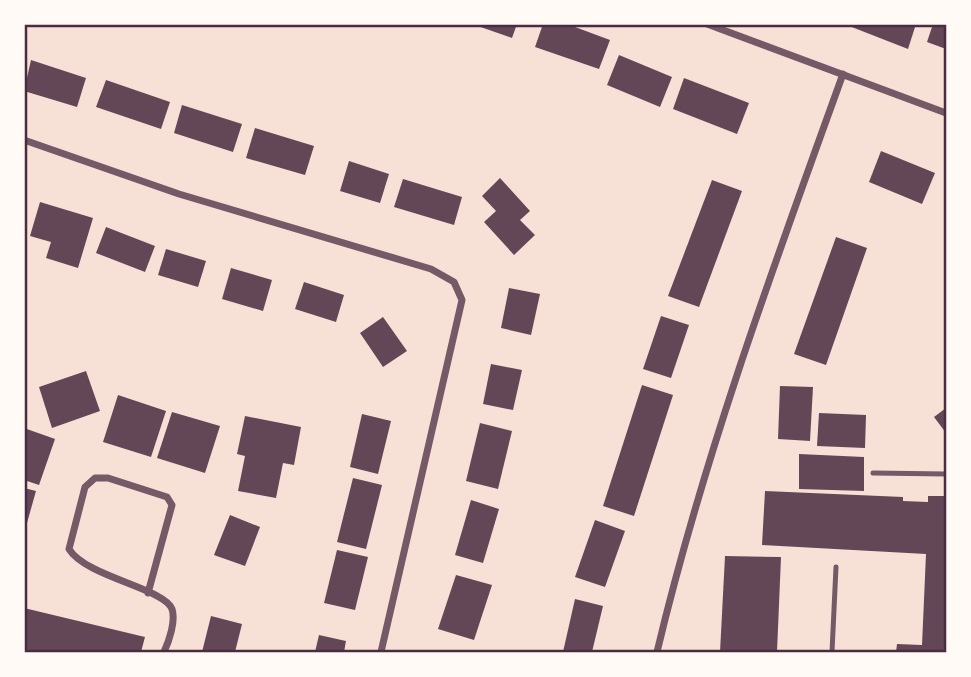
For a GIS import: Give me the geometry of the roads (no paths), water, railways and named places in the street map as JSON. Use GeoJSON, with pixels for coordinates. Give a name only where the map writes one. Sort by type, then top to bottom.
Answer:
{"type":"FeatureCollection","features":[{"type":"Feature","properties":{"kind":"street"},"geometry":{"type":"LineString","coordinates":[[707,24],[947,113]]}},
{"type":"Feature","properties":{"kind":"street"},"geometry":{"type":"LineString","coordinates":[[657,653],[683,547],[733,386],[843,74]]}},
{"type":"Feature","properties":{"kind":"street"},"geometry":{"type":"LineString","coordinates":[[24,140],[179,194],[431,269],[454,282],[462,300],[381,653]]}},
{"type":"Feature","properties":{"kind":"street"},"geometry":{"type":"LineString","coordinates":[[148,593],[172,505],[167,497],[108,478],[95,478],[85,487],[69,549],[76,560],[166,602],[172,610],[172,622],[164,653]]}},
{"type":"Feature","properties":{"kind":"lane"},"geometry":{"type":"LineString","coordinates":[[873,473],[947,474]]}},
{"type":"Feature","properties":{"kind":"lane"},"geometry":{"type":"LineString","coordinates":[[832,653],[836,566]]}}]}
